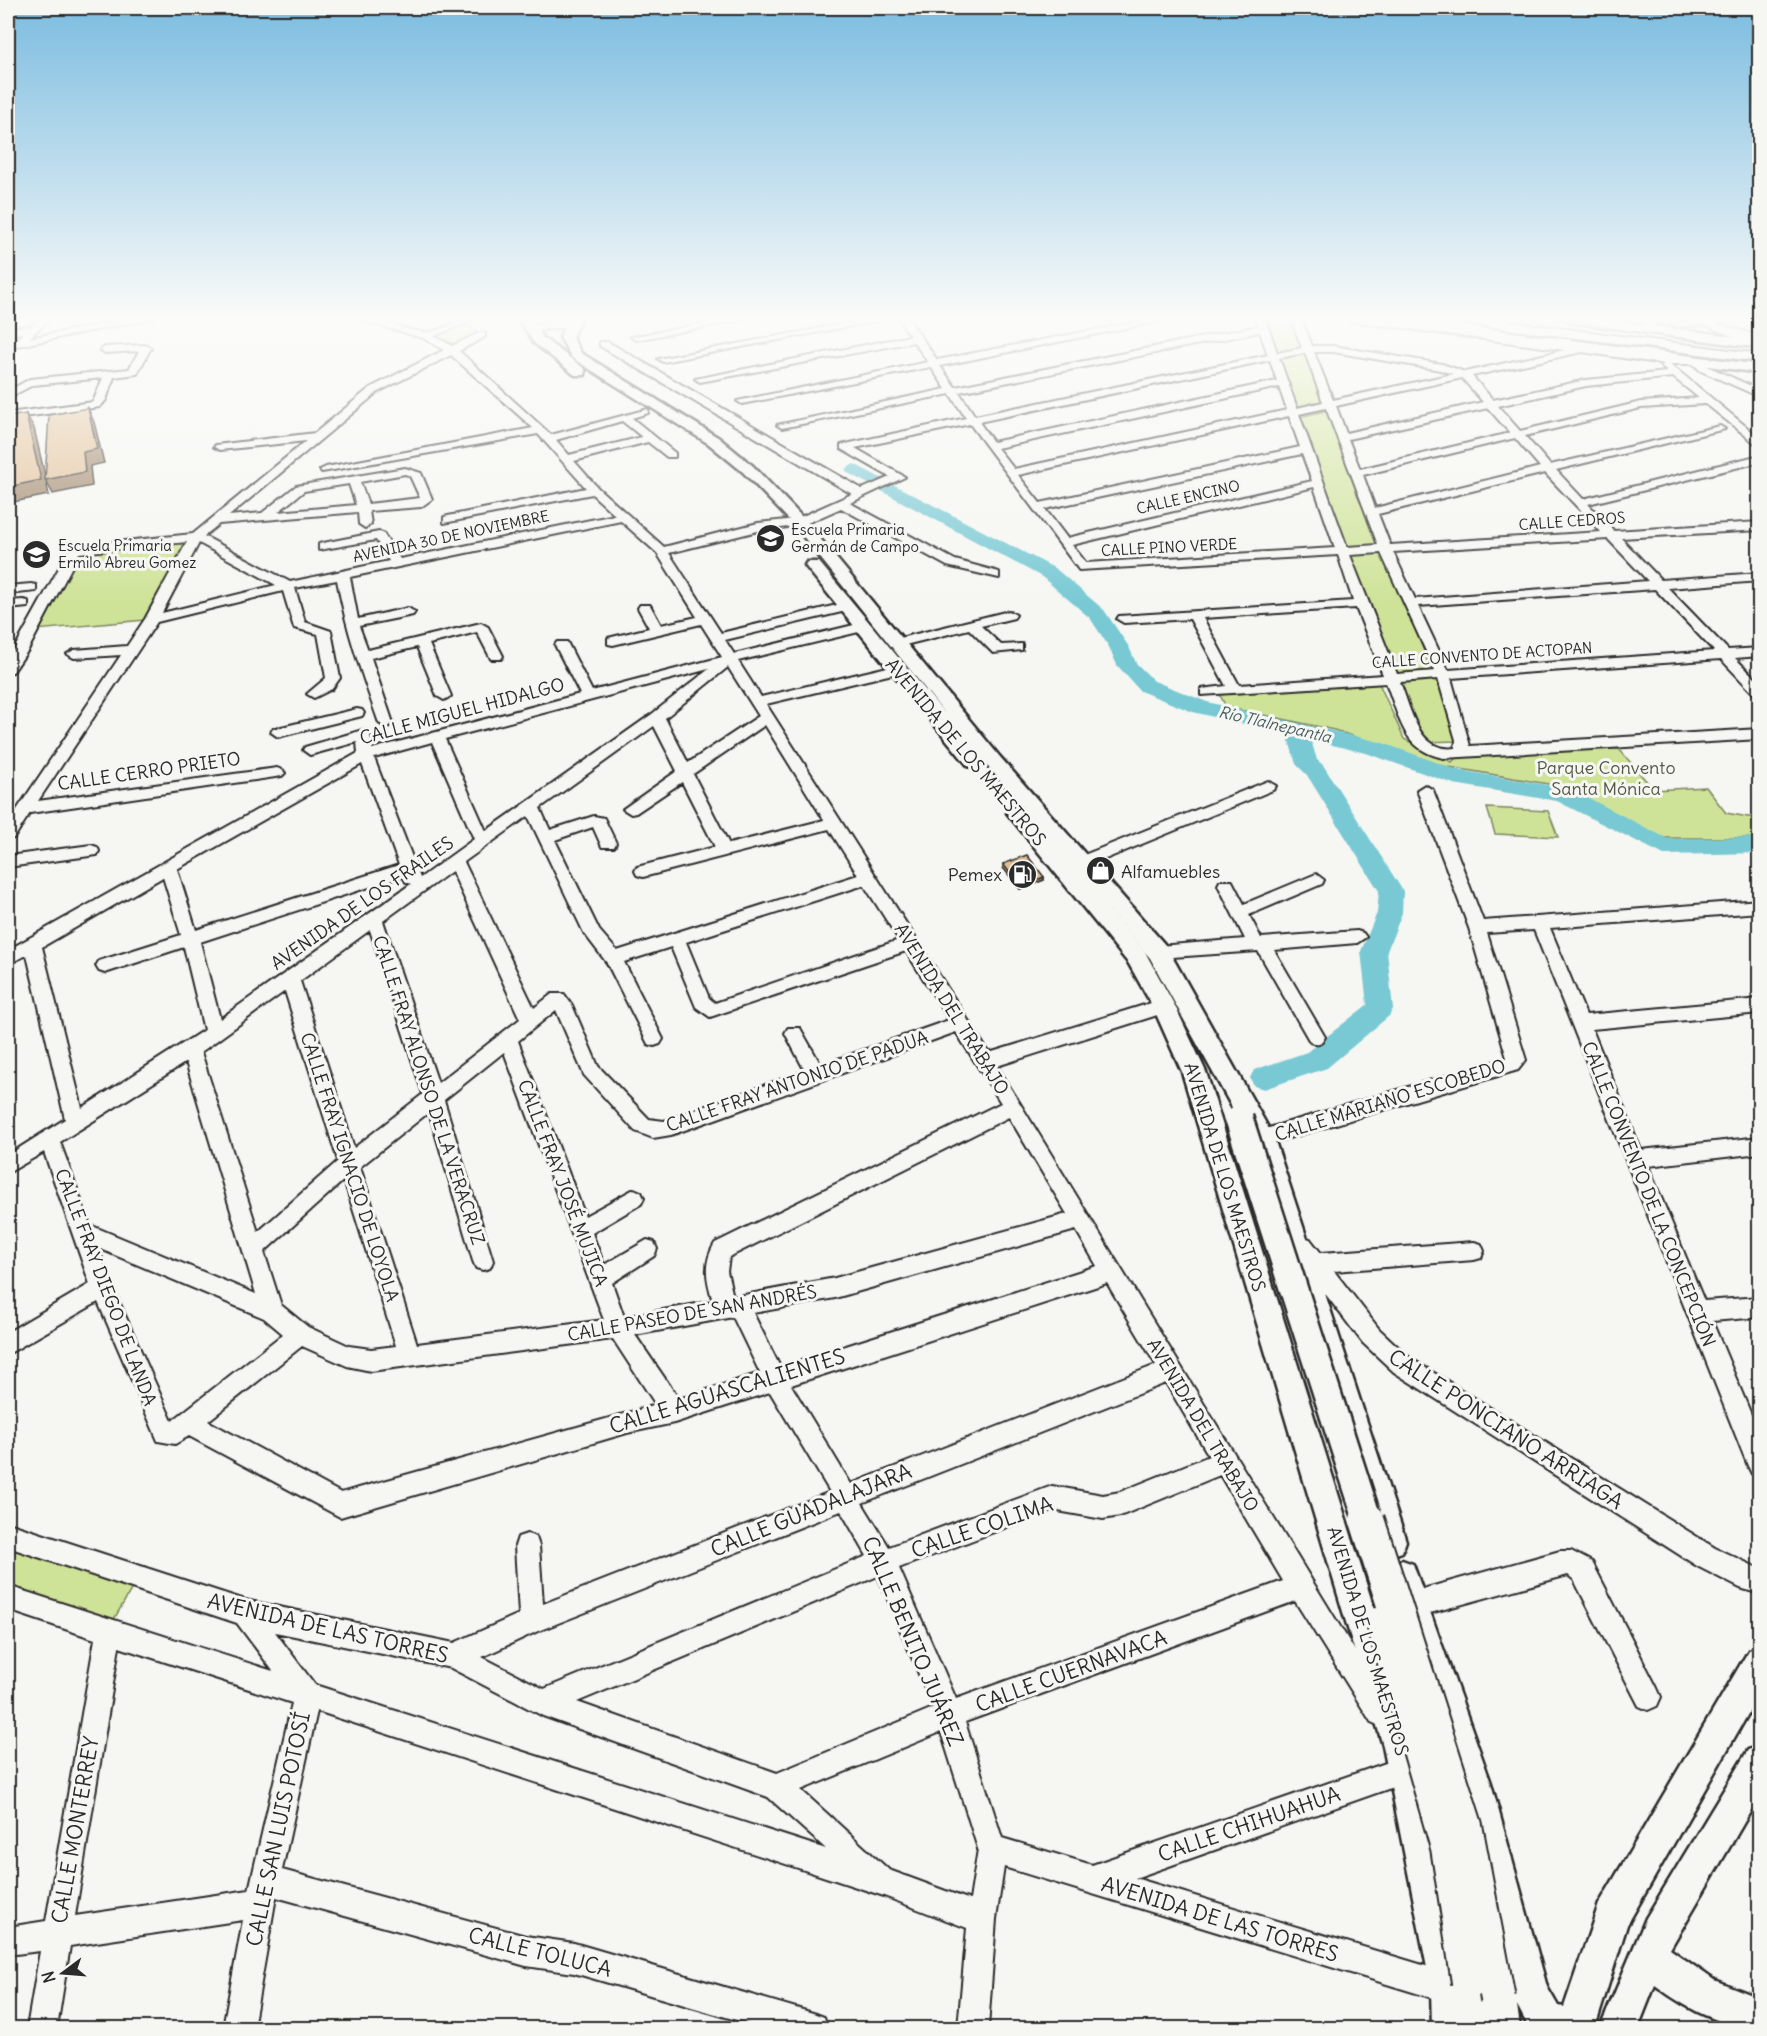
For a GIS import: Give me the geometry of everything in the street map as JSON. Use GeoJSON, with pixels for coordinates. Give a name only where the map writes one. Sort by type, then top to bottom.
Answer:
{"type":"FeatureCollection","features":[{"type":"Feature","properties":{"kind":"main road","name":"AVENIDA DE LOS MAESTROS"},"geometry":{"type":"LineString","coordinates":[[647,413],[716,457],[790,523],[845,607],[1137,958],[1164,1006],[1242,1126],[1292,1230],[1313,1305],[1474,1784],[1507,1914],[1529,1989],[1545,2019],[1555,2024],[1576,2028]]}},
{"type":"Feature","properties":{"kind":"main road","name":"AVENIDA DE LOS MAESTROS"},"geometry":{"type":"LineString","coordinates":[[668,413],[734,455],[790,523],[897,643],[986,752],[1158,952],[1207,1069],[1406,1766],[1449,1988],[1451,2028]]}},
{"type":"Feature","properties":{"kind":"main road"},"geometry":{"type":"LineString","coordinates":[[1207,1069],[1242,1126],[1303,1360],[1416,1729],[1448,1847],[1475,2028]]}},
{"type":"Feature","properties":{"kind":"main road","name":"AVENIDA DE LOS MAESTROS"},"geometry":{"type":"LineString","coordinates":[[1242,1126],[1465,1826],[1500,2014]]}},
{"type":"Feature","properties":{"kind":"main road"},"geometry":{"type":"LineString","coordinates":[[1576,2028],[1612,1917],[1760,1661]]}},
{"type":"Feature","properties":{"kind":"main road"},"geometry":{"type":"LineString","coordinates":[[1619,2028],[1659,1931],[1760,1762]]}},
{"type":"Feature","properties":{"kind":"main road"},"geometry":{"type":"LineString","coordinates":[[1406,1766],[1421,1799],[1432,1809],[1445,1813],[1456,1813],[1465,1807],[1474,1784]]}},
{"type":"Feature","properties":{"kind":"main road"},"geometry":{"type":"LineString","coordinates":[[1649,1955],[1675,1980],[1695,1991],[1760,2017]]}},
{"type":"Feature","properties":{"kind":"street"},"geometry":{"type":"LineString","coordinates":[[8,416],[32,413]]}},
{"type":"Feature","properties":{"kind":"street"},"geometry":{"type":"LineString","coordinates":[[8,834],[152,619],[196,537],[347,413]]}},
{"type":"Feature","properties":{"kind":"street","name":"AVENIDA DEL TRABAJO"},"geometry":{"type":"LineString","coordinates":[[522,413],[545,434],[621,517],[662,551],[1013,1106],[1406,1766]]}},
{"type":"Feature","properties":{"kind":"street"},"geometry":{"type":"LineString","coordinates":[[326,470],[545,434],[637,413]]}},
{"type":"Feature","properties":{"kind":"street"},"geometry":{"type":"LineString","coordinates":[[722,413],[863,495]]}},
{"type":"Feature","properties":{"kind":"street"},"geometry":{"type":"LineString","coordinates":[[782,425],[841,413]]}},
{"type":"Feature","properties":{"kind":"street","name":"CALLE PINO VERDE"},"geometry":{"type":"LineString","coordinates":[[968,413],[990,446],[1079,565],[1085,568],[1386,550]]}},
{"type":"Feature","properties":{"kind":"street"},"geometry":{"type":"LineString","coordinates":[[886,484],[845,450],[847,446],[1001,413]]}},
{"type":"Feature","properties":{"kind":"street"},"geometry":{"type":"LineString","coordinates":[[990,446],[1142,413]]}},
{"type":"Feature","properties":{"kind":"street"},"geometry":{"type":"LineString","coordinates":[[1295,413],[1389,678],[1417,741],[1429,750],[1456,753],[1760,734]]}},
{"type":"Feature","properties":{"kind":"street"},"geometry":{"type":"LineString","coordinates":[[1012,473],[1295,413]]}},
{"type":"Feature","properties":{"kind":"street"},"geometry":{"type":"LineString","coordinates":[[1333,413],[1386,550],[1443,674],[1463,740],[1456,753]]}},
{"type":"Feature","properties":{"kind":"street"},"geometry":{"type":"LineString","coordinates":[[1341,437],[1452,413]]}},
{"type":"Feature","properties":{"kind":"street"},"geometry":{"type":"LineString","coordinates":[[1496,413],[1760,692]]}},
{"type":"Feature","properties":{"kind":"street"},"geometry":{"type":"LineString","coordinates":[[1357,473],[1608,413]]}},
{"type":"Feature","properties":{"kind":"street"},"geometry":{"type":"LineString","coordinates":[[1722,413],[1760,444]]}},
{"type":"Feature","properties":{"kind":"street"},"geometry":{"type":"LineString","coordinates":[[8,424],[85,415]]}},
{"type":"Feature","properties":{"kind":"street"},"geometry":{"type":"LineString","coordinates":[[624,417],[671,455]]}},
{"type":"Feature","properties":{"kind":"street"},"geometry":{"type":"LineString","coordinates":[[1738,427],[1760,426]]}},
{"type":"Feature","properties":{"kind":"street"},"geometry":{"type":"LineString","coordinates":[[1372,512],[1690,434],[1720,429]]}},
{"type":"Feature","properties":{"kind":"street"},"geometry":{"type":"LineString","coordinates":[[220,447],[320,436]]}},
{"type":"Feature","properties":{"kind":"street"},"geometry":{"type":"LineString","coordinates":[[568,459],[650,438]]}},
{"type":"Feature","properties":{"kind":"street"},"geometry":{"type":"LineString","coordinates":[[1037,507],[1308,449]]}},
{"type":"Feature","properties":{"kind":"street"},"geometry":{"type":"LineString","coordinates":[[1580,503],[1760,458]]}},
{"type":"Feature","properties":{"kind":"street"},"geometry":{"type":"LineString","coordinates":[[214,521],[421,503],[426,499],[424,488],[411,471],[300,488],[266,516]]}},
{"type":"Feature","properties":{"kind":"street"},"geometry":{"type":"LineString","coordinates":[[857,478],[886,484]]}},
{"type":"Feature","properties":{"kind":"street"},"geometry":{"type":"LineString","coordinates":[[353,479],[363,507],[365,524]]}},
{"type":"Feature","properties":{"kind":"street","name":"CALLE ENCINO"},"geometry":{"type":"LineString","coordinates":[[1064,543],[1320,482]]}},
{"type":"Feature","properties":{"kind":"street"},"geometry":{"type":"LineString","coordinates":[[662,551],[790,523],[843,504],[886,484]]}},
{"type":"Feature","properties":{"kind":"street"},"geometry":{"type":"LineString","coordinates":[[448,520],[594,490]]}},
{"type":"Feature","properties":{"kind":"street"},"geometry":{"type":"LineString","coordinates":[[843,504],[951,563],[995,574]]}},
{"type":"Feature","properties":{"kind":"street","name":"AVENIDA 30 DE NOVIEMBRE"},"geometry":{"type":"LineString","coordinates":[[152,619],[288,586],[344,577],[621,517]]}},
{"type":"Feature","properties":{"kind":"street","name":"CALLE CEDROS"},"geometry":{"type":"LineString","coordinates":[[1386,550],[1760,526]]}},
{"type":"Feature","properties":{"kind":"street"},"geometry":{"type":"LineString","coordinates":[[323,547],[379,536],[397,564]]}},
{"type":"Feature","properties":{"kind":"street"},"geometry":{"type":"LineString","coordinates":[[8,669],[14,651],[75,550],[196,537],[288,586],[299,625],[324,631],[333,678],[327,686],[314,694]]}},
{"type":"Feature","properties":{"kind":"street"},"geometry":{"type":"LineString","coordinates":[[344,577],[352,624],[386,723]]}},
{"type":"Feature","properties":{"kind":"street"},"geometry":{"type":"LineString","coordinates":[[1409,603],[1760,577]]}},
{"type":"Feature","properties":{"kind":"street"},"geometry":{"type":"LineString","coordinates":[[8,590],[31,588]]}},
{"type":"Feature","properties":{"kind":"street"},"geometry":{"type":"LineString","coordinates":[[8,605],[23,604]]}},
{"type":"Feature","properties":{"kind":"street"},"geometry":{"type":"LineString","coordinates":[[1124,619],[1361,604]]}},
{"type":"Feature","properties":{"kind":"street"},"geometry":{"type":"LineString","coordinates":[[716,638],[845,607]]}},
{"type":"Feature","properties":{"kind":"street"},"geometry":{"type":"LineString","coordinates":[[645,608],[657,630]]}},
{"type":"Feature","properties":{"kind":"street"},"geometry":{"type":"LineString","coordinates":[[352,624],[408,612]]}},
{"type":"Feature","properties":{"kind":"street"},"geometry":{"type":"LineString","coordinates":[[1194,614],[1235,690]]}},
{"type":"Feature","properties":{"kind":"street"},"geometry":{"type":"LineString","coordinates":[[897,643],[1009,615]]}},
{"type":"Feature","properties":{"kind":"street"},"geometry":{"type":"LineString","coordinates":[[613,641],[705,619]]}},
{"type":"Feature","properties":{"kind":"street"},"geometry":{"type":"LineString","coordinates":[[972,624],[998,650],[1017,647]]}},
{"type":"Feature","properties":{"kind":"street"},"geometry":{"type":"LineString","coordinates":[[362,656],[481,627],[496,656]]}},
{"type":"Feature","properties":{"kind":"street","name":"CALLE MIGUEL HIDALGO"},"geometry":{"type":"LineString","coordinates":[[8,958],[169,869],[366,755],[729,659],[862,627]]}},
{"type":"Feature","properties":{"kind":"street"},"geometry":{"type":"LineString","coordinates":[[421,641],[444,696]]}},
{"type":"Feature","properties":{"kind":"street"},"geometry":{"type":"LineString","coordinates":[[562,645],[588,696]]}},
{"type":"Feature","properties":{"kind":"street"},"geometry":{"type":"LineString","coordinates":[[74,654],[130,650]]}},
{"type":"Feature","properties":{"kind":"street","name":"CALLE CONVENTO DE ACTOPAN"},"geometry":{"type":"LineString","coordinates":[[1206,692],[1760,652]]}},
{"type":"Feature","properties":{"kind":"street","name":"AVENIDA DE LOS FRAILES"},"geometry":{"type":"LineString","coordinates":[[8,1165],[214,1032],[657,717],[729,659]]}},
{"type":"Feature","properties":{"kind":"street"},"geometry":{"type":"LineString","coordinates":[[631,808],[686,771],[762,709],[896,669]]}},
{"type":"Feature","properties":{"kind":"street"},"geometry":{"type":"LineString","coordinates":[[278,732],[357,713]]}},
{"type":"Feature","properties":{"kind":"street"},"geometry":{"type":"LineString","coordinates":[[657,717],[724,850]]}},
{"type":"Feature","properties":{"kind":"street"},"geometry":{"type":"LineString","coordinates":[[326,721],[333,743]]}},
{"type":"Feature","properties":{"kind":"street"},"geometry":{"type":"LineString","coordinates":[[310,750],[363,735],[366,755],[416,888]]}},
{"type":"Feature","properties":{"kind":"street"},"geometry":{"type":"LineString","coordinates":[[437,736],[483,841]]}},
{"type":"Feature","properties":{"kind":"street","name":"CALLE CERRO PRIETO"},"geometry":{"type":"LineString","coordinates":[[27,808],[277,773]]}},
{"type":"Feature","properties":{"kind":"street"},"geometry":{"type":"LineString","coordinates":[[1080,863],[1268,786]]}},
{"type":"Feature","properties":{"kind":"street"},"geometry":{"type":"LineString","coordinates":[[1425,790],[1477,928],[1760,906]]}},
{"type":"Feature","properties":{"kind":"street"},"geometry":{"type":"LineString","coordinates":[[531,806],[592,933],[614,959],[654,1039]]}},
{"type":"Feature","properties":{"kind":"street"},"geometry":{"type":"LineString","coordinates":[[546,837],[594,821],[598,822],[608,843]]}},
{"type":"Feature","properties":{"kind":"street"},"geometry":{"type":"LineString","coordinates":[[643,871],[835,822]]}},
{"type":"Feature","properties":{"kind":"street"},"geometry":{"type":"LineString","coordinates":[[8,862],[91,851]]}},
{"type":"Feature","properties":{"kind":"street"},"geometry":{"type":"LineString","coordinates":[[253,1249],[350,1163],[531,1022],[455,860]]}},
{"type":"Feature","properties":{"kind":"street"},"geometry":{"type":"LineString","coordinates":[[105,966],[408,868]]}},
{"type":"Feature","properties":{"kind":"street"},"geometry":{"type":"LineString","coordinates":[[169,869],[190,938],[214,1032]]}},
{"type":"Feature","properties":{"kind":"street"},"geometry":{"type":"LineString","coordinates":[[614,959],[870,877]]}},
{"type":"Feature","properties":{"kind":"street"},"geometry":{"type":"LineString","coordinates":[[1241,912],[1316,880]]}},
{"type":"Feature","properties":{"kind":"street"},"geometry":{"type":"LineString","coordinates":[[1226,885],[1316,1037]]}},
{"type":"Feature","properties":{"kind":"street","name":"CALLE FRAY ALONSO DE LA VERACRUZ"},"geometry":{"type":"LineString","coordinates":[[374,918],[434,1098],[483,1261]]}},
{"type":"Feature","properties":{"kind":"street","name":"CALLE CONVENTO DE LA CONCEPCIÓN"},"geometry":{"type":"LineString","coordinates":[[1539,922],[1760,1466]]}},
{"type":"Feature","properties":{"kind":"street","name":"CALLE MARIANO ESCOBEDO"},"geometry":{"type":"LineString","coordinates":[[1242,1126],[1511,1065],[1517,1060],[1477,928]]}},
{"type":"Feature","properties":{"kind":"street"},"geometry":{"type":"LineString","coordinates":[[1158,952],[1357,937]]}},
{"type":"Feature","properties":{"kind":"street"},"geometry":{"type":"LineString","coordinates":[[676,939],[702,1002],[710,1010],[911,943]]}},
{"type":"Feature","properties":{"kind":"street"},"geometry":{"type":"LineString","coordinates":[[33,944],[75,1120]]}},
{"type":"Feature","properties":{"kind":"street","name":"CALLE FRAY IGNACIO DE LOYOLA"},"geometry":{"type":"LineString","coordinates":[[290,978],[410,1355]]}},
{"type":"Feature","properties":{"kind":"street","name":"CALLE FRAY ANTONIO DE PADUA"},"geometry":{"type":"LineString","coordinates":[[531,1022],[558,999],[563,1005],[591,1070],[642,1125],[653,1130],[664,1129],[961,1023]]}},
{"type":"Feature","properties":{"kind":"street"},"geometry":{"type":"LineString","coordinates":[[985,1062],[1164,1006]]}},
{"type":"Feature","properties":{"kind":"street"},"geometry":{"type":"LineString","coordinates":[[1580,1023],[1760,1006]]}},
{"type":"Feature","properties":{"kind":"street"},"geometry":{"type":"LineString","coordinates":[[794,1033],[817,1075]]}},
{"type":"Feature","properties":{"kind":"street","name":"CALLE FRAY JOSÉ MUJICA"},"geometry":{"type":"LineString","coordinates":[[508,1039],[618,1328],[674,1412]]}},
{"type":"Feature","properties":{"kind":"street"},"geometry":{"type":"LineString","coordinates":[[191,1048],[272,1311]]}},
{"type":"Feature","properties":{"kind":"street","name":"CALLE BENITO JUÁREZ"},"geometry":{"type":"LineString","coordinates":[[977,2020],[982,1920],[992,1849],[949,1715],[884,1561],[732,1307],[715,1267],[716,1258],[722,1250],[1013,1106]]}},
{"type":"Feature","properties":{"kind":"street","name":"CALLE FRAY DIEGO DE LANDA"},"geometry":{"type":"LineString","coordinates":[[49,1139],[102,1288],[166,1433],[175,1433],[189,1423]]}},
{"type":"Feature","properties":{"kind":"street"},"geometry":{"type":"LineString","coordinates":[[1635,1159],[1760,1145]]}},
{"type":"Feature","properties":{"kind":"street"},"geometry":{"type":"LineString","coordinates":[[580,1229],[634,1198]]}},
{"type":"Feature","properties":{"kind":"street","name":"CALLE PASEO DE SAN ANDRÉS"},"geometry":{"type":"LineString","coordinates":[[83,1232],[272,1311],[300,1334],[358,1359],[410,1355],[618,1328],[835,1288],[1082,1219]]}},
{"type":"Feature","properties":{"kind":"street","name":"CALLE PONCIANO ARRIAGA"},"geometry":{"type":"LineString","coordinates":[[1292,1230],[1314,1263],[1371,1336],[1402,1365],[1706,1557],[1749,1579],[1760,1582]]}},
{"type":"Feature","properties":{"kind":"street"},"geometry":{"type":"LineString","coordinates":[[600,1279],[647,1249]]}},
{"type":"Feature","properties":{"kind":"street"},"geometry":{"type":"LineString","coordinates":[[1314,1263],[1474,1251]]}},
{"type":"Feature","properties":{"kind":"street","name":"CALLE AGUASCALIENTES"},"geometry":{"type":"LineString","coordinates":[[189,1423],[340,1505],[627,1422],[674,1412],[1113,1271]]}},
{"type":"Feature","properties":{"kind":"street"},"geometry":{"type":"LineString","coordinates":[[8,1344],[102,1288]]}},
{"type":"Feature","properties":{"kind":"street"},"geometry":{"type":"LineString","coordinates":[[1696,1312],[1760,1307]]}},
{"type":"Feature","properties":{"kind":"street"},"geometry":{"type":"LineString","coordinates":[[189,1423],[300,1334]]}},
{"type":"Feature","properties":{"kind":"street","name":"CALLE GUADALAJARA"},"geometry":{"type":"LineString","coordinates":[[454,1656],[531,1622],[1171,1370]]}},
{"type":"Feature","properties":{"kind":"street","name":"CALLE COLIMA"},"geometry":{"type":"LineString","coordinates":[[543,1703],[884,1561],[1052,1498],[1103,1507],[1120,1504],[1225,1461]]}},
{"type":"Feature","properties":{"kind":"street","name":"AVENIDA DE LAS TORRES"},"geometry":{"type":"LineString","coordinates":[[8,1535],[245,1613],[454,1656],[543,1703],[777,1787],[884,1882]]}},
{"type":"Feature","properties":{"kind":"street"},"geometry":{"type":"LineString","coordinates":[[527,1546],[531,1622]]}},
{"type":"Feature","properties":{"kind":"street"},"geometry":{"type":"LineString","coordinates":[[1412,1605],[1560,1563],[1571,1563],[1583,1571],[1648,1696]]}},
{"type":"Feature","properties":{"kind":"street","name":"CALLE CUERNAVACA"},"geometry":{"type":"LineString","coordinates":[[777,1787],[949,1715],[1300,1587]]}},
{"type":"Feature","properties":{"kind":"street","name":"AVENIDA DE LAS TORRES"},"geometry":{"type":"LineString","coordinates":[[8,1598],[884,1882],[982,1920]]}},
{"type":"Feature","properties":{"kind":"street","name":"CALLE SAN LUIS POTOSÍ"},"geometry":{"type":"LineString","coordinates":[[238,2028],[263,1891],[307,1695],[245,1613]]}},
{"type":"Feature","properties":{"kind":"street","name":"CALLE MONTERREY"},"geometry":{"type":"LineString","coordinates":[[42,2028],[110,1631]]}},
{"type":"Feature","properties":{"kind":"street","name":"CALLE CHIHUAHUA"},"geometry":{"type":"LineString","coordinates":[[1091,1880],[1406,1766]]}},
{"type":"Feature","properties":{"kind":"street","name":"AVENIDA DE LAS TORRES"},"geometry":{"type":"LineString","coordinates":[[992,1849],[1449,1988]]}},
{"type":"Feature","properties":{"kind":"street","name":"CALLE TOLUCA"},"geometry":{"type":"LineString","coordinates":[[8,1941],[57,1935],[263,1891],[526,1951],[574,1958],[813,2028]]}},
{"type":"Feature","properties":{"kind":"green space"},"geometry":{"type":"Polygon","coordinates":[[[1330,413],[1382,548],[1348,550],[1300,417],[1330,413]]]}},
{"type":"Feature","properties":{"kind":"green space"},"geometry":{"type":"Polygon","coordinates":[[[187,540],[145,620],[36,630],[76,552],[187,540]]]}},
{"type":"Feature","properties":{"kind":"green space"},"geometry":{"type":"Polygon","coordinates":[[[1384,552],[1432,671],[1392,674],[1348,554],[1384,552]]]}},
{"type":"Feature","properties":{"kind":"green space"},"geometry":{"type":"Polygon","coordinates":[[[1438,678],[1456,741],[1425,742],[1418,733],[1396,681],[1438,678]]]}},
{"type":"Feature","properties":{"kind":"green space","name":"Parque Convento Santa Mónica"},"geometry":{"type":"Polygon","coordinates":[[[1378,681],[1404,739],[1452,762],[1462,751],[1619,749],[1654,790],[1706,787],[1726,813],[1759,819],[1759,838],[1663,838],[1560,786],[1443,766],[1334,730],[1226,707],[1219,693],[1378,681]]]}},
{"type":"Feature","properties":{"kind":"green space"},"geometry":{"type":"Polygon","coordinates":[[[1487,808],[1548,811],[1558,837],[1495,834],[1487,808]]]}},
{"type":"Feature","properties":{"kind":"green space"},"geometry":{"type":"Polygon","coordinates":[[[21,1532],[145,1566],[110,1626],[8,1596],[8,1553],[21,1532]]]}},
{"type":"Feature","properties":{"kind":"building"},"geometry":{"type":"Polygon","coordinates":[[[89,413],[97,449],[83,452],[85,472],[45,480],[49,415],[89,413]]]}},
{"type":"Feature","properties":{"kind":"building"},"geometry":{"type":"Polygon","coordinates":[[[26,414],[41,480],[8,487],[8,417],[26,414]]]}},
{"type":"Feature","properties":{"kind":"building","name":"Pemex"},"geometry":{"type":"Polygon","coordinates":[[[1027,855],[1044,877],[1020,886],[1003,864],[1027,855]]]}},
{"type":"Feature","properties":{"kind":"waterway","name":"Río Tlalnepantla"},"geometry":{"type":"LineString","coordinates":[[854,469],[1049,573],[1097,614],[1119,647],[1127,665],[1147,686],[1201,707],[1296,729]]}},
{"type":"Feature","properties":{"kind":"waterway"},"geometry":{"type":"LineString","coordinates":[[1264,1078],[1317,1060],[1380,1009],[1374,951],[1392,900],[1391,891],[1315,770],[1307,764],[1296,729]]}},
{"type":"Feature","properties":{"kind":"waterway","name":"Río Tlalnepantla"},"geometry":{"type":"LineString","coordinates":[[1296,729],[1372,747],[1454,777],[1563,794],[1664,847],[1760,845]]}},
{"type":"Feature","properties":{"kind":"place","name":"Escuela Primaria Germán de Campo"},"geometry":{"type":"Point","coordinates":[770,538]}},
{"type":"Feature","properties":{"kind":"place","name":"Escuela Primaria Ermilo Abreu Gomez"},"geometry":{"type":"Point","coordinates":[37,554]}},
{"type":"Feature","properties":{"kind":"place","name":"Alfamuebles"},"geometry":{"type":"Point","coordinates":[1100,871]}},
{"type":"Feature","properties":{"kind":"place","name":"Pemex"},"geometry":{"type":"Point","coordinates":[1023,874]}}]}
